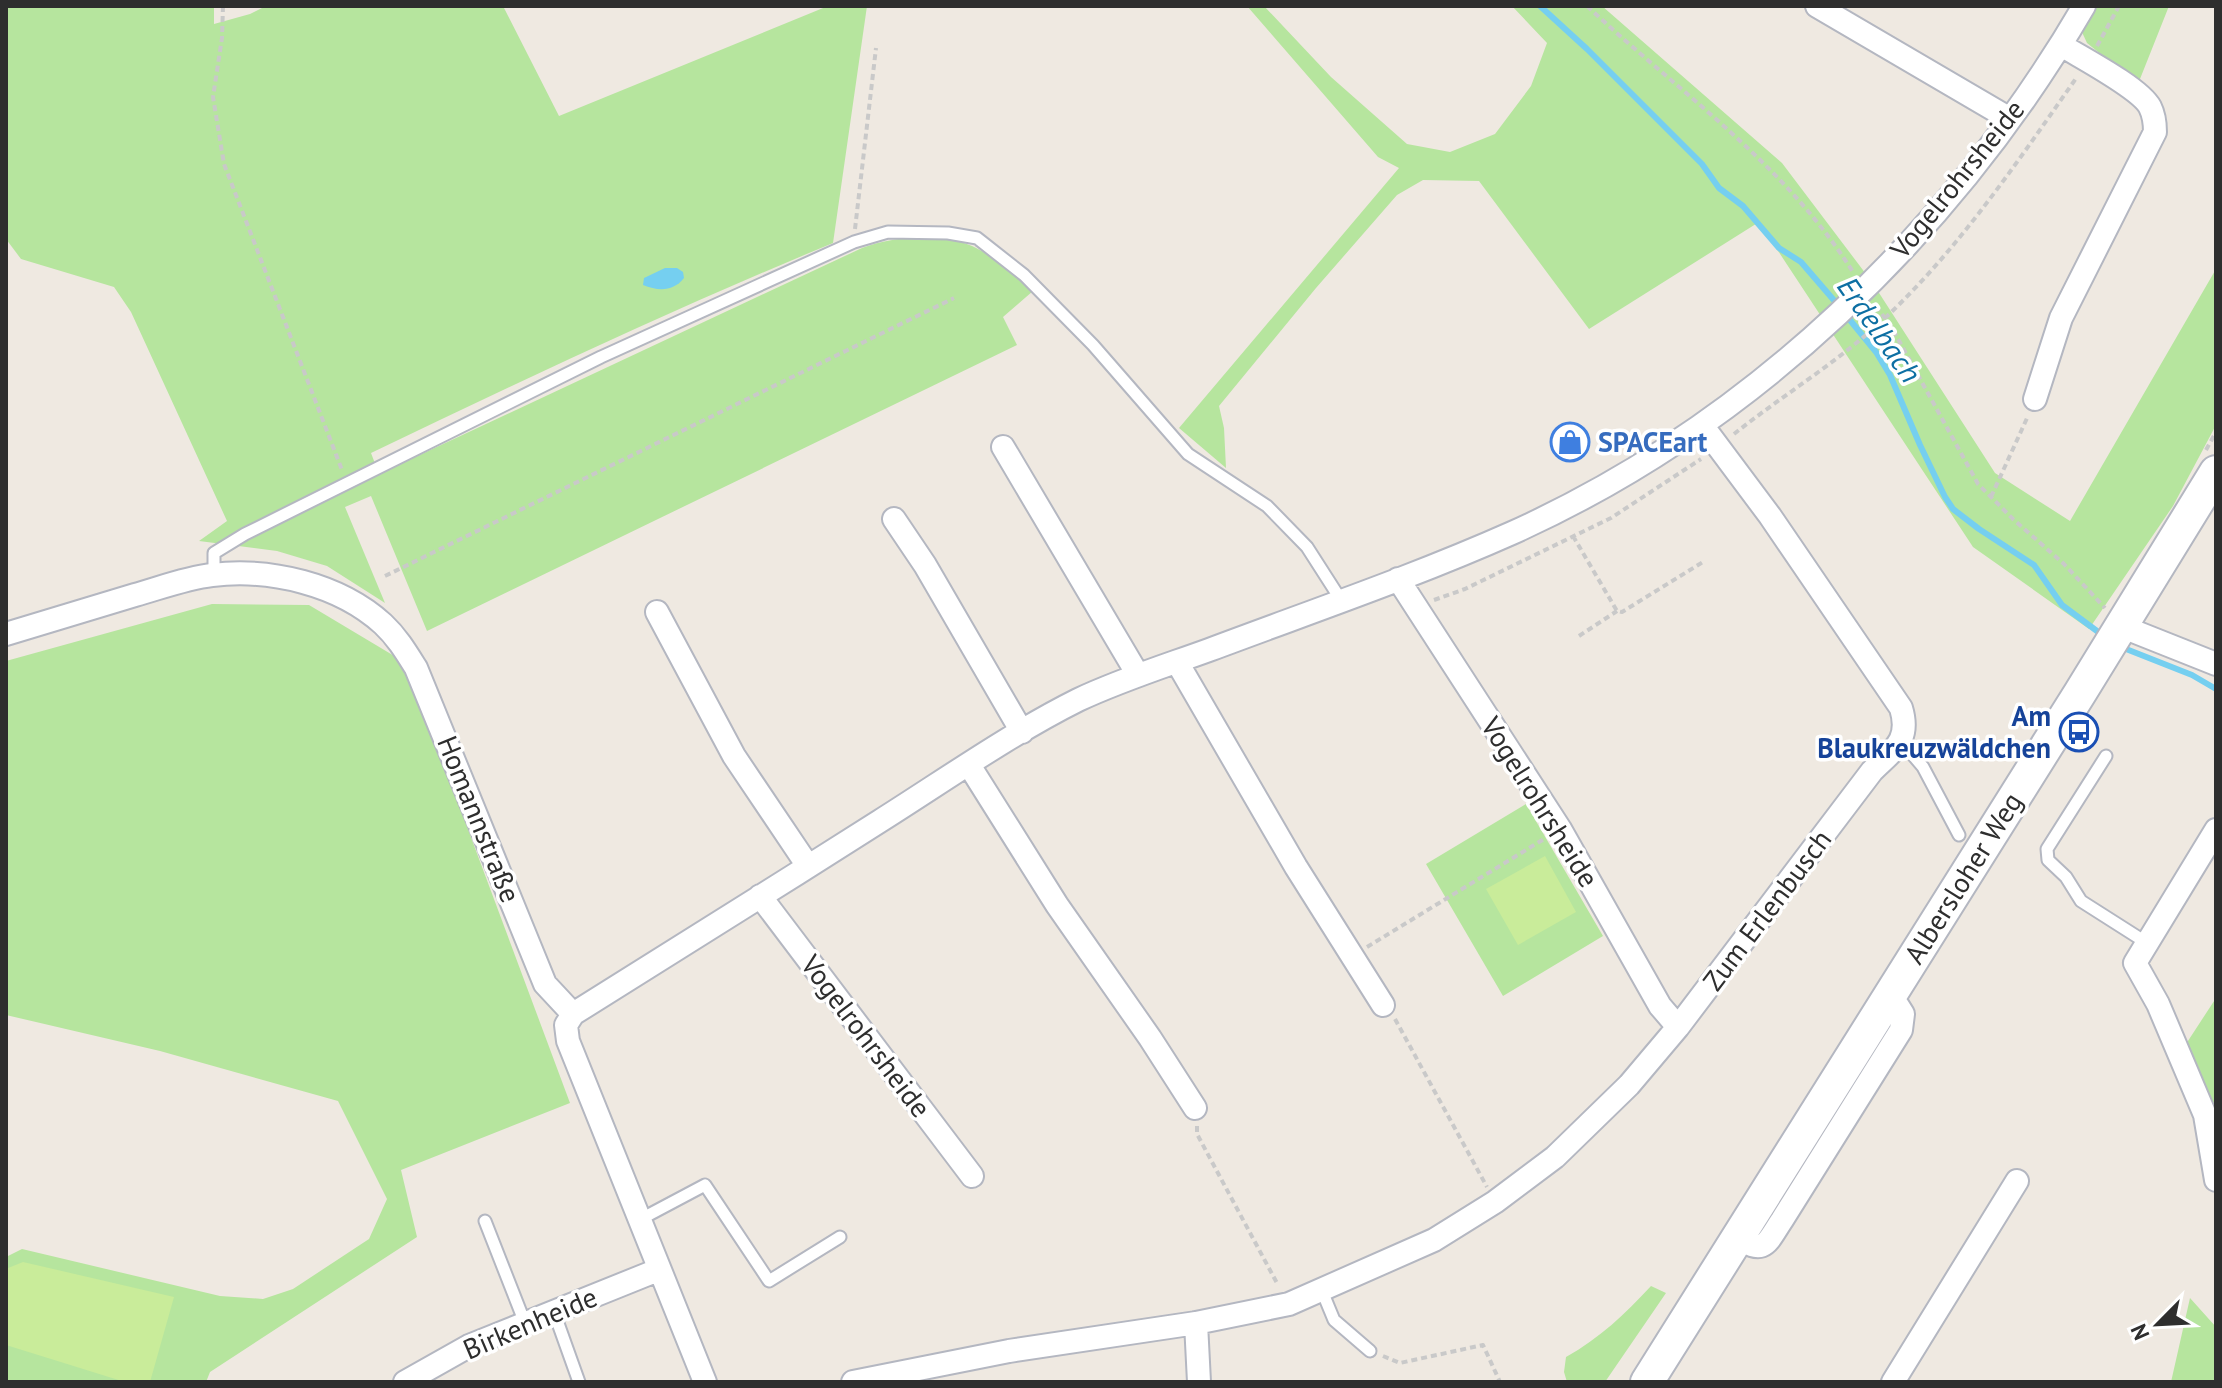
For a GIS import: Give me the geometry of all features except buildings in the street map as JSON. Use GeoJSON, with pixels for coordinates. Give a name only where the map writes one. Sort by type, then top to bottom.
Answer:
{"type":"FeatureCollection","features":[{"type":"Feature","properties":{"kind":"main road","name":"Albersloher Weg"},"geometry":{"type":"LineString","coordinates":[[1647,1382],[2216,472]]}},
{"type":"Feature","properties":{"kind":"street"},"geometry":{"type":"LineString","coordinates":[[1817,6],[2010,119]]}},
{"type":"Feature","properties":{"kind":"street","name":"Vogelrohrsheide"},"geometry":{"type":"LineString","coordinates":[[573,1014],[1022,732],[1077,701],[1511,533],[1608,486],[1702,425],[1825,327],[1927,221],[2010,119],[2084,6]]}},
{"type":"Feature","properties":{"kind":"street"},"geometry":{"type":"LineString","coordinates":[[2035,399],[2061,318],[2155,132],[2150,106],[2137,93],[2061,45]]}},
{"type":"Feature","properties":{"kind":"street"},"geometry":{"type":"LineString","coordinates":[[1702,425],[1770,516],[1901,708],[1905,723],[1901,741]]}},
{"type":"Feature","properties":{"kind":"street"},"geometry":{"type":"LineString","coordinates":[[1003,447],[1138,675]]}},
{"type":"Feature","properties":{"kind":"street"},"geometry":{"type":"LineString","coordinates":[[894,519],[925,565],[1022,732]]}},
{"type":"Feature","properties":{"kind":"street","name":"Homannstraße"},"geometry":{"type":"LineString","coordinates":[[6,634],[214,574],[256,574],[296,580],[329,591],[360,607],[399,641],[416,668],[545,984],[573,1014]]}},
{"type":"Feature","properties":{"kind":"street","name":"Vogelrohrsheide"},"geometry":{"type":"LineString","coordinates":[[1398,579],[1560,829],[1660,1006],[1678,1027]]}},
{"type":"Feature","properties":{"kind":"street"},"geometry":{"type":"LineString","coordinates":[[657,612],[734,756],[808,866]]}},
{"type":"Feature","properties":{"kind":"street"},"geometry":{"type":"LineString","coordinates":[[2116,635],[2133,631],[2216,664]]}},
{"type":"Feature","properties":{"kind":"street"},"geometry":{"type":"LineString","coordinates":[[1177,662],[1296,867],[1383,1005]]}},
{"type":"Feature","properties":{"kind":"street","name":"Zum Erlenbusch"},"geometry":{"type":"LineString","coordinates":[[853,1382],[1009,1351],[1196,1323],[1289,1304],[1434,1240],[1495,1202],[1555,1157],[1601,1114],[1678,1027],[1872,771],[1901,741]]}},
{"type":"Feature","properties":{"kind":"street"},"geometry":{"type":"LineString","coordinates":[[969,765],[1057,905],[1195,1108]]}},
{"type":"Feature","properties":{"kind":"street"},"geometry":{"type":"LineString","coordinates":[[2216,830],[2135,963],[2158,1004],[2205,1115],[2216,1180]]}},
{"type":"Feature","properties":{"kind":"street","name":"Vogelrohrsheide"},"geometry":{"type":"LineString","coordinates":[[760,896],[972,1176]]}},
{"type":"Feature","properties":{"kind":"street"},"geometry":{"type":"LineString","coordinates":[[573,1014],[566,1025],[568,1041],[705,1382]]}},
{"type":"Feature","properties":{"kind":"street"},"geometry":{"type":"LineString","coordinates":[[1893,1382],[2017,1181]]}},
{"type":"Feature","properties":{"kind":"street","name":"Birkenheide"},"geometry":{"type":"LineString","coordinates":[[405,1382],[469,1346],[658,1270]]}},
{"type":"Feature","properties":{"kind":"street"},"geometry":{"type":"LineString","coordinates":[[1196,1323],[1199,1382]]}},
{"type":"Feature","properties":{"kind":"lane"},"geometry":{"type":"LineString","coordinates":[[214,574],[214,553],[245,534],[601,357],[854,242],[888,232],[921,231],[977,238],[1024,275],[1093,345],[1188,454],[1267,506],[1307,547],[1341,600]]}},
{"type":"Feature","properties":{"kind":"lane"},"geometry":{"type":"LineString","coordinates":[[1901,741],[1923,767],[1959,835]]}},
{"type":"Feature","properties":{"kind":"lane"},"geometry":{"type":"LineString","coordinates":[[2106,756],[2047,849],[2048,860],[2066,877],[2081,901],[2147,943]]}},
{"type":"Feature","properties":{"kind":"lane"},"geometry":{"type":"LineString","coordinates":[[639,1220],[705,1185],[769,1281],[840,1237]]}},
{"type":"Feature","properties":{"kind":"lane"},"geometry":{"type":"LineString","coordinates":[[485,1221],[525,1323]]}},
{"type":"Feature","properties":{"kind":"lane"},"geometry":{"type":"LineString","coordinates":[[1322,1291],[1334,1320],[1370,1351]]}},
{"type":"Feature","properties":{"kind":"lane"},"geometry":{"type":"LineString","coordinates":[[554,1312],[579,1382]]}},
{"type":"Feature","properties":{"kind":"path"},"geometry":{"type":"LineString","coordinates":[[223,6],[222,38],[213,97],[224,164],[348,483]]}},
{"type":"Feature","properties":{"kind":"path"},"geometry":{"type":"LineString","coordinates":[[1845,351],[1879,323],[1918,283],[1994,194],[2088,62],[2119,6]]}},
{"type":"Feature","properties":{"kind":"path"},"geometry":{"type":"LineString","coordinates":[[854,242],[876,48]]}},
{"type":"Feature","properties":{"kind":"path"},"geometry":{"type":"LineString","coordinates":[[385,576],[954,298]]}},
{"type":"Feature","properties":{"kind":"path"},"geometry":{"type":"LineString","coordinates":[[1991,497],[2035,399]]}},
{"type":"Feature","properties":{"kind":"path"},"geometry":{"type":"LineString","coordinates":[[1573,536],[1617,611]]}},
{"type":"Feature","properties":{"kind":"path"},"geometry":{"type":"LineString","coordinates":[[1579,636],[1703,562]]}},
{"type":"Feature","properties":{"kind":"path"},"geometry":{"type":"LineString","coordinates":[[1352,957],[1560,829]]}},
{"type":"Feature","properties":{"kind":"path"},"geometry":{"type":"LineString","coordinates":[[1383,1005],[1391,1012],[1495,1202]]}},
{"type":"Feature","properties":{"kind":"path"},"geometry":{"type":"LineString","coordinates":[[1195,1108],[1197,1134],[1289,1304]]}},
{"type":"Feature","properties":{"kind":"path"},"geometry":{"type":"LineString","coordinates":[[1370,1351],[1400,1363],[1483,1345],[1500,1382]]}},
{"type":"Feature","properties":{"kind":"green space"},"geometry":{"type":"Polygon","coordinates":[[[6,6],[214,6],[214,24],[266,6],[503,6],[559,116],[828,6],[867,6],[833,243],[600,345],[371,453],[379,474],[862,248],[889,241],[931,237],[972,246],[1033,291],[1003,317],[1017,345],[427,631],[371,496],[345,507],[385,603],[327,566],[277,551],[199,541],[227,521],[131,312],[114,287],[21,259],[6,239],[6,6]]]}},
{"type":"Feature","properties":{"kind":"green space"},"geometry":{"type":"Polygon","coordinates":[[[1247,6],[1264,6],[1331,77],[1407,144],[1450,152],[1495,134],[1531,86],[1547,43],[1512,6],[1602,6],[1782,163],[1872,282],[1995,473],[2070,521],[2216,269],[2216,425],[2173,506],[2089,629],[1973,547],[1759,222],[1589,329],[1479,181],[1423,180],[1397,195],[1219,406],[1224,428],[1226,468],[1179,428],[1399,168],[1378,157],[1247,6]]]}},
{"type":"Feature","properties":{"kind":"green space"},"geometry":{"type":"Polygon","coordinates":[[[2093,6],[2169,6],[2138,84],[2087,43],[2081,30],[2093,6]]]}},
{"type":"Feature","properties":{"kind":"green space"},"geometry":{"type":"Polygon","coordinates":[[[212,604],[309,605],[406,663],[570,1103],[401,1170],[417,1237],[210,1372],[206,1382],[6,1382],[6,1257],[22,1249],[220,1296],[263,1299],[293,1289],[369,1239],[387,1199],[338,1101],[160,1051],[6,1015],[6,661],[212,604]]]}},
{"type":"Feature","properties":{"kind":"green space"},"geometry":{"type":"Polygon","coordinates":[[[1526,804],[1603,936],[1503,996],[1426,864],[1526,804]]]}},
{"type":"Feature","properties":{"kind":"green space"},"geometry":{"type":"Polygon","coordinates":[[[1545,856],[1576,912],[1518,945],[1486,889],[1545,856]]]}},
{"type":"Feature","properties":{"kind":"green space"},"geometry":{"type":"Polygon","coordinates":[[[2216,998],[2216,1103],[2210,1102],[2186,1044],[2216,998]]]}},
{"type":"Feature","properties":{"kind":"green space"},"geometry":{"type":"Polygon","coordinates":[[[23,1262],[174,1297],[150,1382],[125,1382],[6,1345],[8,1268],[23,1262]]]}},
{"type":"Feature","properties":{"kind":"green space"},"geometry":{"type":"Polygon","coordinates":[[[1651,1286],[1666,1293],[1605,1382],[1567,1382],[1564,1372],[1566,1357],[1612,1325],[1651,1286]]]}},
{"type":"Feature","properties":{"kind":"green space"},"geometry":{"type":"Polygon","coordinates":[[[2190,1298],[2216,1327],[2216,1382],[2171,1382],[2190,1298]]]}},
{"type":"Feature","properties":{"kind":"water"},"geometry":{"type":"Polygon","coordinates":[[[665,268],[677,268],[683,272],[684,278],[675,286],[665,289],[643,285],[644,278],[665,268]]]}},
{"type":"Feature","properties":{"kind":"waterway","name":"Erdelbach"},"geometry":{"type":"LineString","coordinates":[[1540,6],[1702,164],[1719,188],[1743,206],[1779,248],[1801,262],[1838,305]]}},
{"type":"Feature","properties":{"kind":"waterway","name":"Erdelbach"},"geometry":{"type":"LineString","coordinates":[[1845,314],[1890,375],[1920,445],[1953,509],[2034,565],[2062,605],[2105,637]]}},
{"type":"Feature","properties":{"kind":"waterway","name":"Erdelbach"},"geometry":{"type":"LineString","coordinates":[[2121,647],[2192,675],[2216,689]]}},
{"type":"Feature","properties":{"kind":"place","name":"SPACEart"},"geometry":{"type":"Point","coordinates":[1570,442]}},
{"type":"Feature","properties":{"kind":"place","name":"Am Blaukreuzwäldchen"},"geometry":{"type":"Point","coordinates":[2079,732]}}]}
